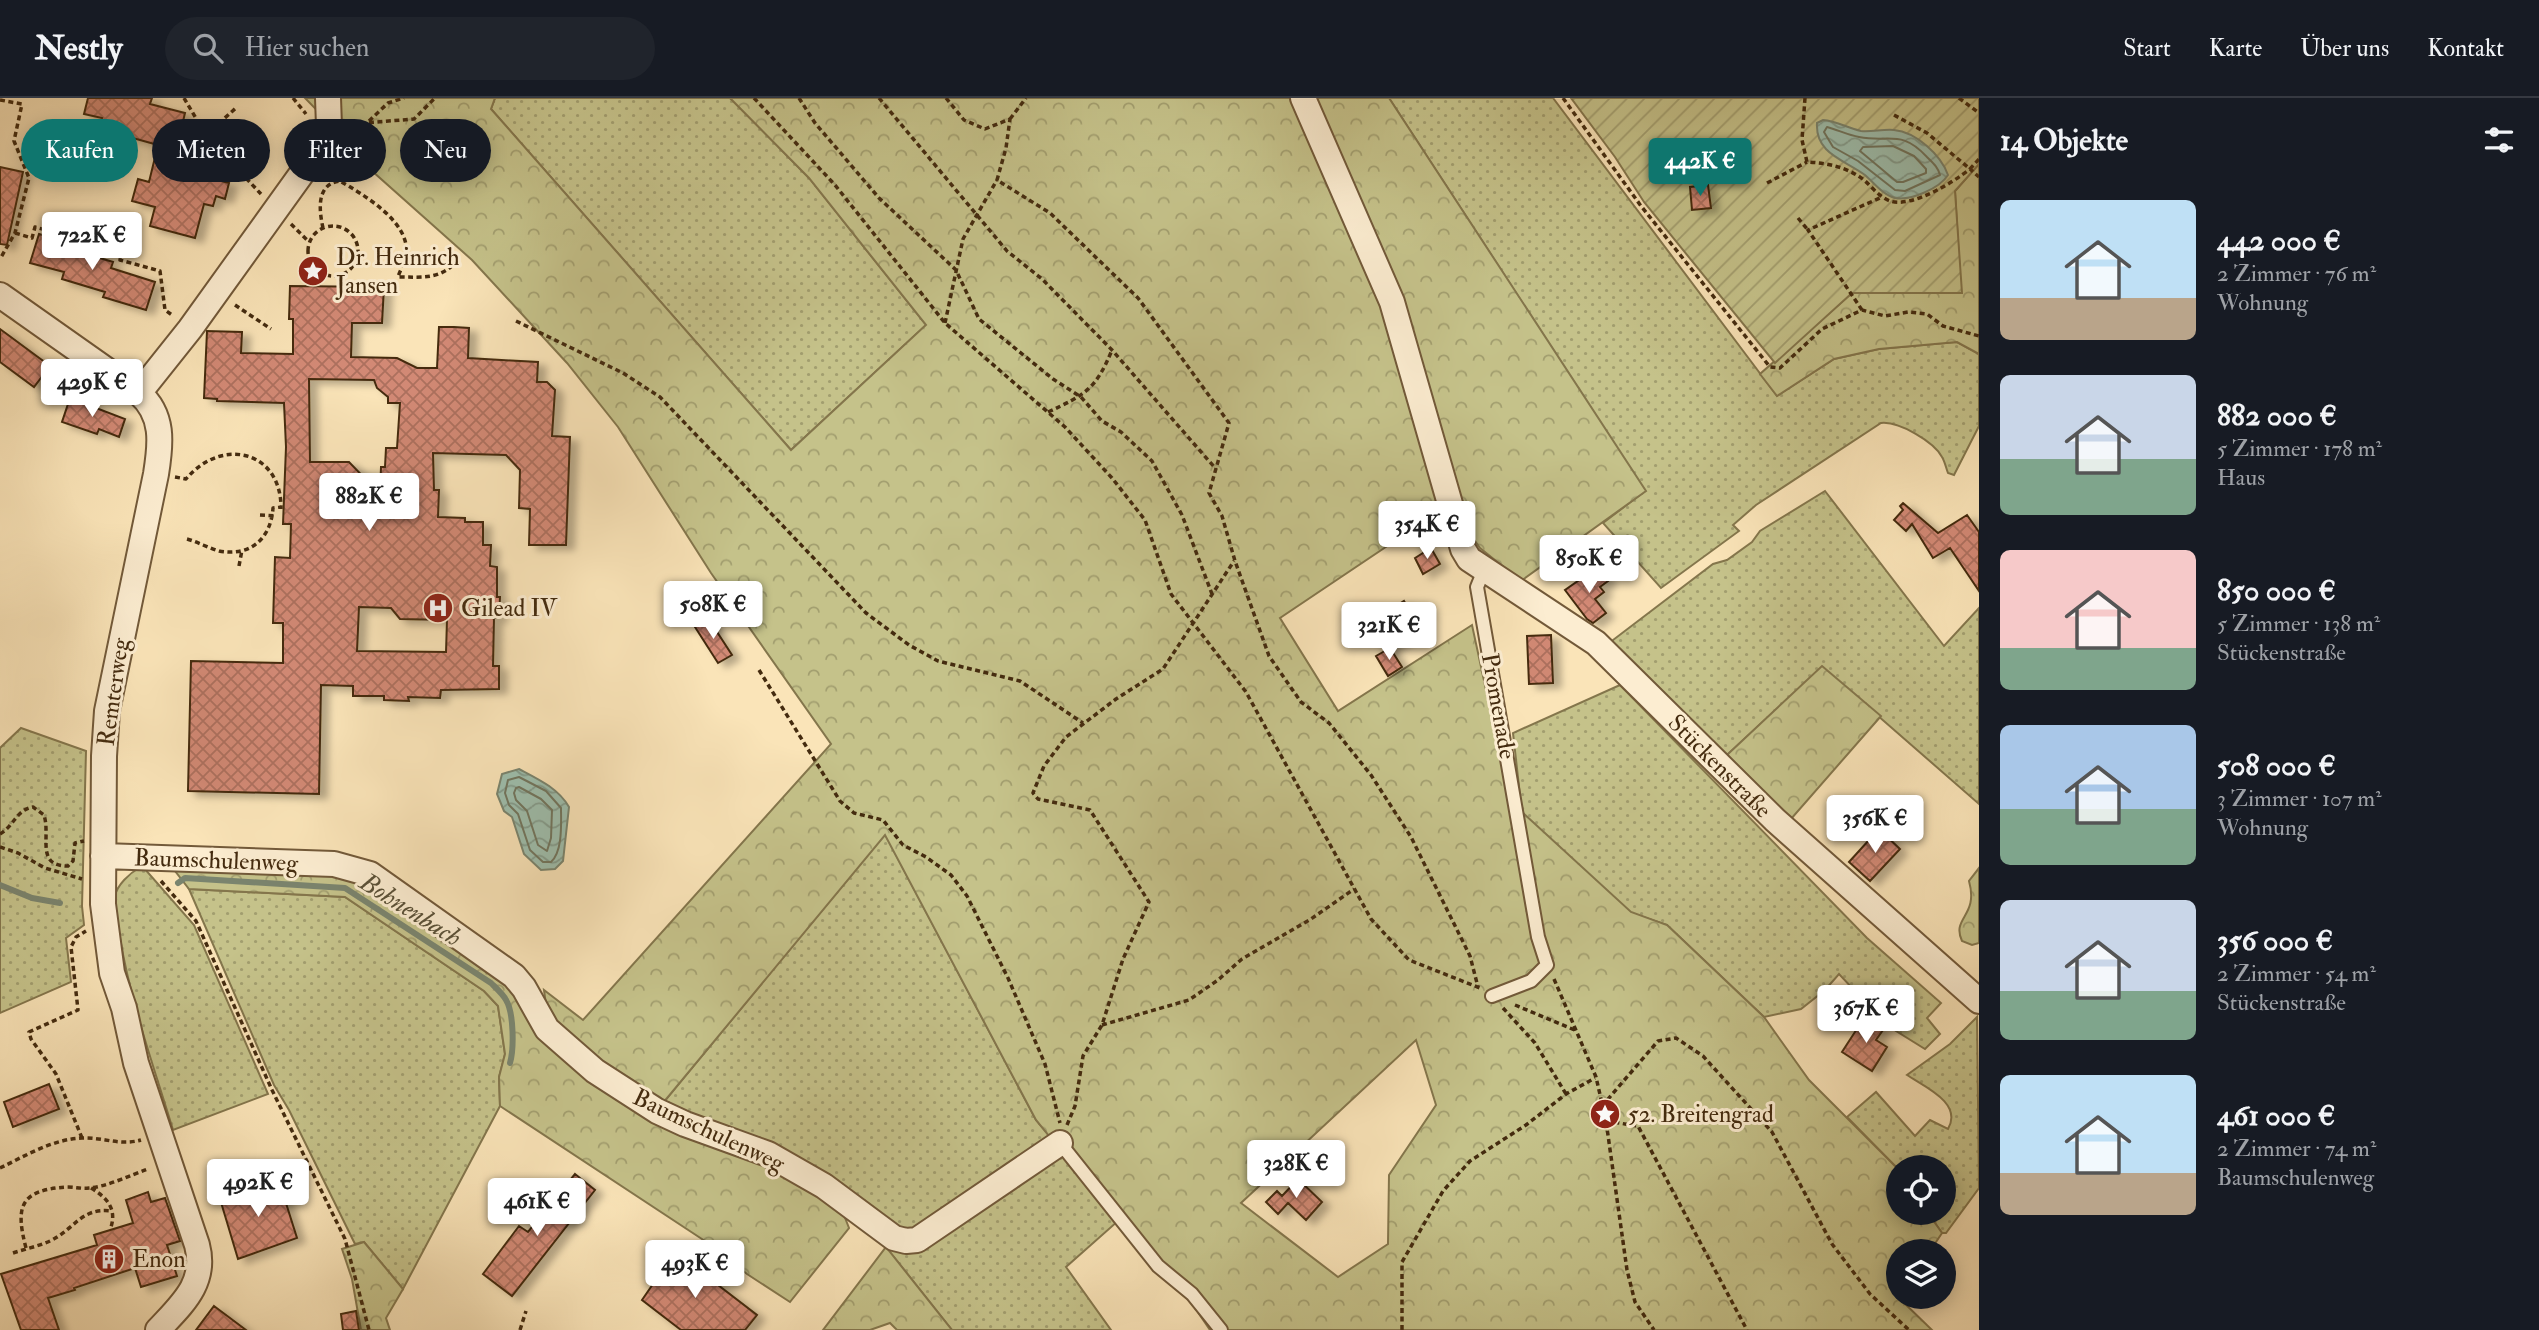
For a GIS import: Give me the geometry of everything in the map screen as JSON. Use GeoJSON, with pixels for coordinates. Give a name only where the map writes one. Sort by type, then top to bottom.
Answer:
{"type":"FeatureCollection","features":[{"type":"Feature","properties":{"kind":"street"},"geometry":{"type":"LineString","coordinates":[[0,295],[139,393],[190,329],[323,144],[329,126],[328,98]]}},
{"type":"Feature","properties":{"kind":"street"},"geometry":{"type":"LineString","coordinates":[[1303,98],[1392,302],[1463,549],[1469,559],[1484,570]]}},
{"type":"Feature","properties":{"kind":"street","name":"Remterweg"},"geometry":{"type":"LineString","coordinates":[[139,393],[149,402],[157,416],[160,439],[156,474],[110,688],[104,746],[103,885],[104,921],[112,972],[124,1008],[136,1063],[197,1245],[200,1269],[191,1293],[158,1330]]}},
{"type":"Feature","properties":{"kind":"street","name":"Stückenstraße"},"geometry":{"type":"LineString","coordinates":[[1484,570],[1596,643],[1775,820],[1979,1001]]}},
{"type":"Feature","properties":{"kind":"street","name":"Baumschulenweg"},"geometry":{"type":"LineString","coordinates":[[103,848],[150,858],[334,864],[370,874],[514,976],[524,988],[547,1029],[595,1071],[657,1111],[768,1154],[824,1186],[894,1238],[917,1240],[1060,1143]]}},
{"type":"Feature","properties":{"kind":"lane","name":"Promenade"},"geometry":{"type":"LineString","coordinates":[[1484,570],[1478,587],[1538,937],[1547,965]]}},
{"type":"Feature","properties":{"kind":"lane"},"geometry":{"type":"LineString","coordinates":[[1492,996],[1531,981],[1547,965]]}},
{"type":"Feature","properties":{"kind":"lane"},"geometry":{"type":"LineString","coordinates":[[1060,1143],[1158,1266],[1192,1294],[1221,1330]]}},
{"type":"Feature","properties":{"kind":"path"},"geometry":{"type":"LineString","coordinates":[[184,98],[196,119]]}},
{"type":"Feature","properties":{"kind":"path"},"geometry":{"type":"LineString","coordinates":[[293,98],[310,119]]}},
{"type":"Feature","properties":{"kind":"path"},"geometry":{"type":"LineString","coordinates":[[404,98],[388,103],[368,122],[414,119],[435,98]]}},
{"type":"Feature","properties":{"kind":"path"},"geometry":{"type":"LineString","coordinates":[[754,98],[835,184],[945,323],[1065,427],[1112,478],[1145,520],[1171,594],[1246,692],[1371,919],[1409,960],[1478,986],[1492,996],[1535,1044],[1566,1094]]}},
{"type":"Feature","properties":{"kind":"path"},"geometry":{"type":"LineString","coordinates":[[799,98],[815,123],[879,198],[956,270],[979,319],[1052,379],[1081,397],[1102,422],[1121,432],[1152,461],[1182,514],[1212,594]]}},
{"type":"Feature","properties":{"kind":"path"},"geometry":{"type":"LineString","coordinates":[[879,98],[1007,251],[1042,279],[1112,350],[1216,469]]}},
{"type":"Feature","properties":{"kind":"path"},"geometry":{"type":"LineString","coordinates":[[946,98],[964,120],[985,129],[1010,119]]}},
{"type":"Feature","properties":{"kind":"path"},"geometry":{"type":"LineString","coordinates":[[945,323],[963,239],[997,180],[1006,148],[1010,119],[1026,98]]}},
{"type":"Feature","properties":{"kind":"path"},"geometry":{"type":"LineString","coordinates":[[1563,98],[1641,206],[1770,367],[1780,368],[1822,329],[1862,310],[1885,316],[1908,312],[1927,314],[1943,326],[1979,336]]}},
{"type":"Feature","properties":{"kind":"path"},"geometry":{"type":"LineString","coordinates":[[1805,98],[1802,139],[1807,162]]}},
{"type":"Feature","properties":{"kind":"path"},"geometry":{"type":"LineString","coordinates":[[1961,99],[1979,113]]}},
{"type":"Feature","properties":{"kind":"path"},"geometry":{"type":"LineString","coordinates":[[0,100],[22,104],[14,141],[29,178],[15,233],[0,259]]}},
{"type":"Feature","properties":{"kind":"path"},"geometry":{"type":"LineString","coordinates":[[224,119],[237,107]]}},
{"type":"Feature","properties":{"kind":"path"},"geometry":{"type":"LineString","coordinates":[[1894,115],[1927,133],[1979,177]]}},
{"type":"Feature","properties":{"kind":"path"},"geometry":{"type":"LineString","coordinates":[[1767,184],[1807,162],[1836,165],[1849,170],[1891,202],[1906,202],[1951,184],[1971,170],[1979,159]]}},
{"type":"Feature","properties":{"kind":"path"},"geometry":{"type":"LineString","coordinates":[[997,180],[1050,213],[1138,298],[1229,423],[1209,493],[1222,516],[1269,656],[1301,702],[1329,723],[1371,775],[1411,837],[1470,957],[1478,986]]}},
{"type":"Feature","properties":{"kind":"path"},"geometry":{"type":"LineString","coordinates":[[323,228],[320,214],[321,196],[326,187],[340,181],[386,212],[403,234],[406,255],[398,276],[426,277],[447,272],[457,261]]}},
{"type":"Feature","properties":{"kind":"path"},"geometry":{"type":"LineString","coordinates":[[250,182],[261,194]]}},
{"type":"Feature","properties":{"kind":"path"},"geometry":{"type":"LineString","coordinates":[[1808,230],[1882,197]]}},
{"type":"Feature","properties":{"kind":"path"},"geometry":{"type":"LineString","coordinates":[[1798,218],[1862,310]]}},
{"type":"Feature","properties":{"kind":"path"},"geometry":{"type":"LineString","coordinates":[[338,226],[346,229],[356,241],[358,249],[355,264],[342,275],[319,272],[309,259],[309,243],[323,228],[338,226]]}},
{"type":"Feature","properties":{"kind":"path"},"geometry":{"type":"LineString","coordinates":[[15,233],[32,238],[35,227],[78,239],[77,243],[121,256],[120,260],[160,271],[165,310],[190,329]]}},
{"type":"Feature","properties":{"kind":"path"},"geometry":{"type":"LineString","coordinates":[[233,303],[271,329]]}},
{"type":"Feature","properties":{"kind":"path"},"geometry":{"type":"LineString","coordinates":[[516,321],[579,350],[660,397],[866,613],[909,645],[938,660],[1020,681],[1084,724]]}},
{"type":"Feature","properties":{"kind":"path"},"geometry":{"type":"LineString","coordinates":[[1048,412],[1081,397],[1102,376],[1112,350]]}},
{"type":"Feature","properties":{"kind":"path"},"geometry":{"type":"LineString","coordinates":[[156,474],[186,479],[200,464],[222,454],[252,457],[270,473],[281,498],[281,508],[274,507],[274,516],[267,535],[242,550],[220,551],[187,539]]}},
{"type":"Feature","properties":{"kind":"path"},"geometry":{"type":"LineString","coordinates":[[260,515],[274,516]]}},
{"type":"Feature","properties":{"kind":"path"},"geometry":{"type":"LineString","coordinates":[[239,566],[242,550]]}},
{"type":"Feature","properties":{"kind":"path"},"geometry":{"type":"LineString","coordinates":[[1060,1143],[1075,1106],[1083,1056],[1102,1025],[1124,959],[1149,902],[1090,810],[1038,799],[1033,793],[1044,766],[1066,737],[1116,699],[1163,669],[1235,561]]}},
{"type":"Feature","properties":{"kind":"path"},"geometry":{"type":"LineString","coordinates":[[759,670],[840,801],[854,813],[883,820],[903,845],[951,875],[967,897],[1008,978],[1045,1064],[1059,1115],[1060,1143]]}},
{"type":"Feature","properties":{"kind":"path"},"geometry":{"type":"LineString","coordinates":[[0,834],[11,826],[22,811],[33,807],[44,815],[47,825],[46,853],[53,864],[68,866],[73,861],[75,843],[78,841],[103,848]]}},
{"type":"Feature","properties":{"kind":"path"},"geometry":{"type":"LineString","coordinates":[[0,847],[45,867],[103,885]]}},
{"type":"Feature","properties":{"kind":"path"},"geometry":{"type":"LineString","coordinates":[[150,858],[150,865],[156,876],[196,921],[272,1090],[345,1239],[369,1330]]}},
{"type":"Feature","properties":{"kind":"path"},"geometry":{"type":"LineString","coordinates":[[1102,1025],[1189,1000],[1218,980],[1242,958],[1311,919],[1354,889]]}},
{"type":"Feature","properties":{"kind":"path"},"geometry":{"type":"LineString","coordinates":[[82,1138],[55,1074],[31,1039],[29,1031],[78,1010],[71,947],[76,937],[104,921]]}},
{"type":"Feature","properties":{"kind":"path"},"geometry":{"type":"LineString","coordinates":[[1547,965],[1596,1077],[1606,1121],[1627,1270],[1635,1302],[1654,1330]]}},
{"type":"Feature","properties":{"kind":"path"},"geometry":{"type":"LineString","coordinates":[[1492,996],[1577,1031]]}},
{"type":"Feature","properties":{"kind":"path"},"geometry":{"type":"LineString","coordinates":[[1602,1105],[1658,1041],[1676,1038],[1703,1056],[1772,1132],[1832,1244],[1870,1294],[1909,1330]]}},
{"type":"Feature","properties":{"kind":"path"},"geometry":{"type":"LineString","coordinates":[[1402,1330],[1402,1262],[1443,1191],[1470,1161],[1527,1125],[1566,1094],[1596,1077]]}},
{"type":"Feature","properties":{"kind":"path"},"geometry":{"type":"LineString","coordinates":[[1606,1121],[1638,1126],[1747,1330]]}},
{"type":"Feature","properties":{"kind":"path"},"geometry":{"type":"LineString","coordinates":[[0,1168],[44,1147],[71,1138],[132,1143],[161,1135]]}},
{"type":"Feature","properties":{"kind":"path"},"geometry":{"type":"LineString","coordinates":[[26,1248],[20,1214],[24,1203],[33,1194],[47,1189],[91,1188],[169,1162]]}},
{"type":"Feature","properties":{"kind":"path"},"geometry":{"type":"LineString","coordinates":[[91,1188],[102,1195],[112,1211],[114,1218],[111,1227]]}},
{"type":"Feature","properties":{"kind":"path"},"geometry":{"type":"LineString","coordinates":[[13,1253],[50,1241],[82,1216],[93,1211],[112,1211]]}},
{"type":"Feature","properties":{"kind":"path"},"geometry":{"type":"LineString","coordinates":[[520,1330],[526,1311]]}},
{"type":"Feature","properties":{"kind":"green space"},"geometry":{"type":"Polygon","coordinates":[[[305,98],[495,98],[491,109],[791,450],[926,325],[809,178],[730,98],[1389,98],[1646,491],[1521,581],[1480,548],[1470,534],[1441,510],[1280,618],[1338,711],[1472,625],[1510,801],[1631,912],[1667,925],[1764,1017],[1809,1080],[1886,1157],[1886,1225],[1936,1225],[1942,1233],[1938,1239],[1886,1239],[1886,1309],[1910,1309],[1932,1330],[1210,1330],[1191,1302],[1156,1272],[1036,1120],[885,835],[663,1103],[565,1036],[547,1012],[544,990],[583,1020],[831,744],[711,573],[618,427],[567,363],[472,260],[384,182],[386,119],[325,119],[305,98]],[[1416,1040],[1241,1203],[1338,1277],[1388,1244],[1389,1175],[1436,1105],[1416,1040]]]}},
{"type":"Feature","properties":{"kind":"green space"},"geometry":{"type":"Polygon","coordinates":[[[495,98],[730,98],[809,178],[926,325],[791,450],[491,109],[495,98]]]}},
{"type":"Feature","properties":{"kind":"green space"},"geometry":{"type":"Polygon","coordinates":[[[1389,98],[1553,98],[1777,396],[1834,359],[1879,349],[1957,342],[1979,354],[1979,426],[1954,475],[1948,473],[1938,451],[1924,439],[1897,425],[1881,423],[1756,505],[1733,525],[1739,531],[1661,588],[1603,523],[1645,491],[1389,98]]]}},
{"type":"Feature","properties":{"kind":"green space"},"geometry":{"type":"Polygon","coordinates":[[[1571,98],[1979,98],[1979,164],[1955,191],[1962,293],[1852,293],[1775,363],[1644,202],[1615,157],[1571,98]]]}},
{"type":"Feature","properties":{"kind":"green space"},"geometry":{"type":"Polygon","coordinates":[[[1979,164],[1979,354],[1957,342],[1879,349],[1834,359],[1777,396],[1760,374],[1852,293],[1961,293],[1955,191],[1979,164]]]}},
{"type":"Feature","properties":{"kind":"green space"},"geometry":{"type":"Polygon","coordinates":[[[1825,491],[1944,646],[1979,608],[1979,804],[1822,667],[1727,755],[1612,643],[1713,564],[1727,560],[1752,542],[1760,531],[1825,491]]]}},
{"type":"Feature","properties":{"kind":"green space"},"geometry":{"type":"Polygon","coordinates":[[[1822,666],[1881,716],[1791,819],[1727,755],[1822,666]]]}},
{"type":"Feature","properties":{"kind":"green space"},"geometry":{"type":"Polygon","coordinates":[[[1620,685],[1867,938],[1941,1003],[1927,1018],[1940,1034],[1925,1049],[1888,1026],[1839,974],[1825,990],[1801,1009],[1764,1017],[1667,925],[1631,913],[1522,813],[1513,733],[1620,685]]]}},
{"type":"Feature","properties":{"kind":"green space"},"geometry":{"type":"Polygon","coordinates":[[[21,728],[86,751],[82,906],[84,925],[66,938],[71,982],[0,1013],[0,748],[21,728]]]}},
{"type":"Feature","properties":{"kind":"green space"},"geometry":{"type":"Polygon","coordinates":[[[885,834],[1036,1120],[1054,1141],[932,1225],[895,1233],[663,1103],[885,834]]]}},
{"type":"Feature","properties":{"kind":"green space"},"geometry":{"type":"Polygon","coordinates":[[[172,867],[335,871],[368,881],[499,968],[547,1039],[766,1158],[840,1205],[849,1228],[790,1302],[747,1274],[711,1245],[500,1106],[499,1077],[505,1054],[498,1006],[484,991],[345,897],[189,889],[172,867]]]}},
{"type":"Feature","properties":{"kind":"green space"},"geometry":{"type":"Polygon","coordinates":[[[139,868],[144,868],[194,925],[268,1094],[173,1130],[137,1011],[115,912],[118,888],[139,868]]]}},
{"type":"Feature","properties":{"kind":"green space"},"geometry":{"type":"Polygon","coordinates":[[[1979,868],[1979,943],[1972,945],[1962,941],[1960,927],[1971,902],[1969,881],[1979,868]]]}},
{"type":"Feature","properties":{"kind":"green space"},"geometry":{"type":"Polygon","coordinates":[[[189,889],[345,897],[484,991],[498,1006],[505,1054],[499,1077],[500,1106],[403,1289],[364,1242],[355,1244],[274,1085],[189,889]]]}},
{"type":"Feature","properties":{"kind":"green space"},"geometry":{"type":"Polygon","coordinates":[[[1977,1017],[1979,1188],[1956,1219],[1956,1155],[1886,1157],[1847,1117],[1876,1092],[1915,1136],[1930,1120],[1948,1129],[1951,1120],[1946,1104],[1907,1075],[1950,1044],[1977,1017]]]}},
{"type":"Feature","properties":{"kind":"green space"},"geometry":{"type":"Polygon","coordinates":[[[1063,1154],[1118,1221],[1066,1267],[1111,1330],[952,1330],[886,1247],[921,1252],[1063,1154]]]}},
{"type":"Feature","properties":{"kind":"green space"},"geometry":{"type":"Polygon","coordinates":[[[1936,1225],[1952,1225],[1946,1233],[1942,1233],[1936,1225]]]}},
{"type":"Feature","properties":{"kind":"green space"},"geometry":{"type":"Polygon","coordinates":[[[364,1242],[403,1289],[386,1318],[390,1330],[361,1330],[352,1279],[342,1249],[364,1242]]]}},
{"type":"Feature","properties":{"kind":"green space"},"geometry":{"type":"Polygon","coordinates":[[[886,1247],[952,1330],[897,1330],[890,1323],[870,1330],[823,1330],[886,1247]]]}},
{"type":"Feature","properties":{"kind":"water"},"geometry":{"type":"Polygon","coordinates":[[[1823,120],[1861,131],[1894,130],[1911,135],[1934,152],[1948,175],[1932,189],[1917,195],[1895,198],[1826,149],[1818,134],[1817,123],[1823,120]]]}},
{"type":"Feature","properties":{"kind":"water"},"geometry":{"type":"Polygon","coordinates":[[[519,769],[553,789],[569,807],[563,861],[555,869],[541,870],[524,854],[512,817],[504,811],[497,794],[502,774],[519,769]]]}},
{"type":"Feature","properties":{"kind":"building"},"geometry":{"type":"Polygon","coordinates":[[[88,98],[152,98],[150,104],[185,113],[184,119],[152,119],[152,143],[138,139],[138,119],[102,119],[84,114],[88,98]]]}},
{"type":"Feature","properties":{"kind":"building"},"geometry":{"type":"Polygon","coordinates":[[[0,167],[21,172],[21,181],[7,245],[0,244],[0,167]]]}},
{"type":"Feature","properties":{"kind":"building"},"geometry":{"type":"Polygon","coordinates":[[[152,170],[152,182],[229,183],[225,199],[216,196],[213,206],[204,204],[195,238],[150,226],[155,207],[132,201],[138,179],[149,182],[152,170]]]}},
{"type":"Feature","properties":{"kind":"building"},"geometry":{"type":"Polygon","coordinates":[[[1708,185],[1711,208],[1692,210],[1690,187],[1708,185]]]}},
{"type":"Feature","properties":{"kind":"building"},"geometry":{"type":"Polygon","coordinates":[[[39,234],[72,244],[70,249],[113,262],[111,268],[155,282],[146,310],[103,297],[105,292],[62,279],[64,272],[30,263],[39,234]]]}},
{"type":"Feature","properties":{"kind":"building"},"geometry":{"type":"Polygon","coordinates":[[[290,286],[384,287],[382,323],[352,323],[351,357],[397,358],[417,368],[437,368],[439,327],[454,327],[469,328],[468,358],[538,362],[537,382],[547,382],[555,390],[552,436],[570,437],[566,545],[529,545],[530,509],[519,508],[520,470],[506,455],[433,453],[434,490],[439,490],[438,517],[483,522],[483,545],[491,545],[490,566],[497,567],[497,597],[500,597],[499,618],[494,618],[493,666],[499,666],[499,689],[441,690],[440,698],[408,697],[409,701],[384,700],[384,696],[353,696],[353,686],[321,685],[319,794],[188,791],[191,661],[283,663],[283,623],[273,623],[275,557],[290,558],[291,524],[283,524],[286,447],[284,403],[217,401],[204,398],[207,331],[242,332],[241,353],[293,354],[293,319],[289,319],[290,286]],[[309,379],[310,462],[349,462],[380,494],[381,467],[385,467],[386,448],[397,448],[400,403],[388,403],[388,397],[377,388],[374,380],[309,379]],[[359,607],[357,651],[446,652],[447,620],[400,619],[391,608],[359,607]]]}},
{"type":"Feature","properties":{"kind":"building"},"geometry":{"type":"Polygon","coordinates":[[[0,329],[50,366],[34,387],[0,362],[0,329]]]}},
{"type":"Feature","properties":{"kind":"building"},"geometry":{"type":"Polygon","coordinates":[[[70,398],[125,419],[119,437],[99,429],[97,434],[62,422],[70,398]]]}},
{"type":"Feature","properties":{"kind":"building"},"geometry":{"type":"Polygon","coordinates":[[[1903,503],[1938,533],[1967,515],[1979,532],[1979,591],[1950,548],[1933,558],[1912,524],[1906,531],[1894,520],[1903,510],[1900,506],[1903,503]]]}},
{"type":"Feature","properties":{"kind":"building"},"geometry":{"type":"Polygon","coordinates":[[[1431,548],[1440,564],[1423,574],[1415,558],[1431,548]]]}},
{"type":"Feature","properties":{"kind":"building"},"geometry":{"type":"Polygon","coordinates":[[[1598,567],[1608,581],[1600,587],[1604,592],[1595,599],[1606,613],[1593,623],[1565,590],[1598,567]]]}},
{"type":"Feature","properties":{"kind":"building"},"geometry":{"type":"Polygon","coordinates":[[[1404,601],[1421,629],[1385,651],[1371,622],[1404,601]]]}},
{"type":"Feature","properties":{"kind":"building"},"geometry":{"type":"Polygon","coordinates":[[[708,618],[732,655],[718,663],[695,627],[708,618]]]}},
{"type":"Feature","properties":{"kind":"building"},"geometry":{"type":"Polygon","coordinates":[[[1551,635],[1553,683],[1529,684],[1527,636],[1551,635]]]}},
{"type":"Feature","properties":{"kind":"building"},"geometry":{"type":"Polygon","coordinates":[[[1390,648],[1402,667],[1388,676],[1376,656],[1390,648]]]}},
{"type":"Feature","properties":{"kind":"building"},"geometry":{"type":"Polygon","coordinates":[[[1879,829],[1900,849],[1870,881],[1849,862],[1879,829]]]}},
{"type":"Feature","properties":{"kind":"building"},"geometry":{"type":"Polygon","coordinates":[[[1864,1018],[1883,1030],[1876,1040],[1887,1047],[1872,1071],[1842,1052],[1864,1018]]]}},
{"type":"Feature","properties":{"kind":"building"},"geometry":{"type":"Polygon","coordinates":[[[49,1084],[59,1109],[13,1127],[4,1102],[49,1084]]]}},
{"type":"Feature","properties":{"kind":"building"},"geometry":{"type":"Polygon","coordinates":[[[575,1174],[595,1190],[512,1296],[483,1274],[519,1226],[528,1232],[575,1174]]]}},
{"type":"Feature","properties":{"kind":"building"},"geometry":{"type":"Polygon","coordinates":[[[1298,1179],[1322,1202],[1306,1220],[1288,1203],[1278,1214],[1266,1202],[1277,1191],[1282,1196],[1298,1179]]]}},
{"type":"Feature","properties":{"kind":"building"},"geometry":{"type":"Polygon","coordinates":[[[279,1181],[297,1238],[238,1259],[220,1199],[279,1181]]]}},
{"type":"Feature","properties":{"kind":"building","name":"Enon"},"geometry":{"type":"Polygon","coordinates":[[[148,1192],[151,1202],[165,1198],[180,1241],[167,1245],[177,1276],[141,1287],[135,1268],[74,1288],[75,1290],[48,1298],[59,1330],[21,1330],[1,1274],[97,1245],[94,1235],[133,1223],[126,1200],[148,1192]]]}},
{"type":"Feature","properties":{"kind":"building"},"geometry":{"type":"Polygon","coordinates":[[[675,1252],[757,1315],[745,1330],[681,1330],[642,1300],[675,1252]]]}},
{"type":"Feature","properties":{"kind":"building"},"geometry":{"type":"Polygon","coordinates":[[[214,1306],[246,1330],[196,1330],[214,1306]]]}},
{"type":"Feature","properties":{"kind":"building"},"geometry":{"type":"Polygon","coordinates":[[[356,1311],[359,1330],[343,1330],[341,1314],[356,1311]]]}},
{"type":"Feature","properties":{"kind":"waterway","name":"Bohnenbach"},"geometry":{"type":"LineString","coordinates":[[178,883],[185,878],[345,888],[491,983],[499,991],[511,1013],[513,1040],[510,1063]]}},
{"type":"Feature","properties":{"kind":"waterway","name":"Bohnenbach"},"geometry":{"type":"LineString","coordinates":[[0,885],[32,898],[60,903]]}},
{"type":"Feature","properties":{"kind":"place","name":"Dr. Heinrich Jansen"},"geometry":{"type":"Point","coordinates":[313,271]}},
{"type":"Feature","properties":{"kind":"place","name":"Gilead IV"},"geometry":{"type":"Point","coordinates":[438,608]}},
{"type":"Feature","properties":{"kind":"place","name":"52. Breitengrad"},"geometry":{"type":"Point","coordinates":[1605,1114]}},
{"type":"Feature","properties":{"kind":"place","name":"Enon"},"geometry":{"type":"Point","coordinates":[109,1259]}}]}
